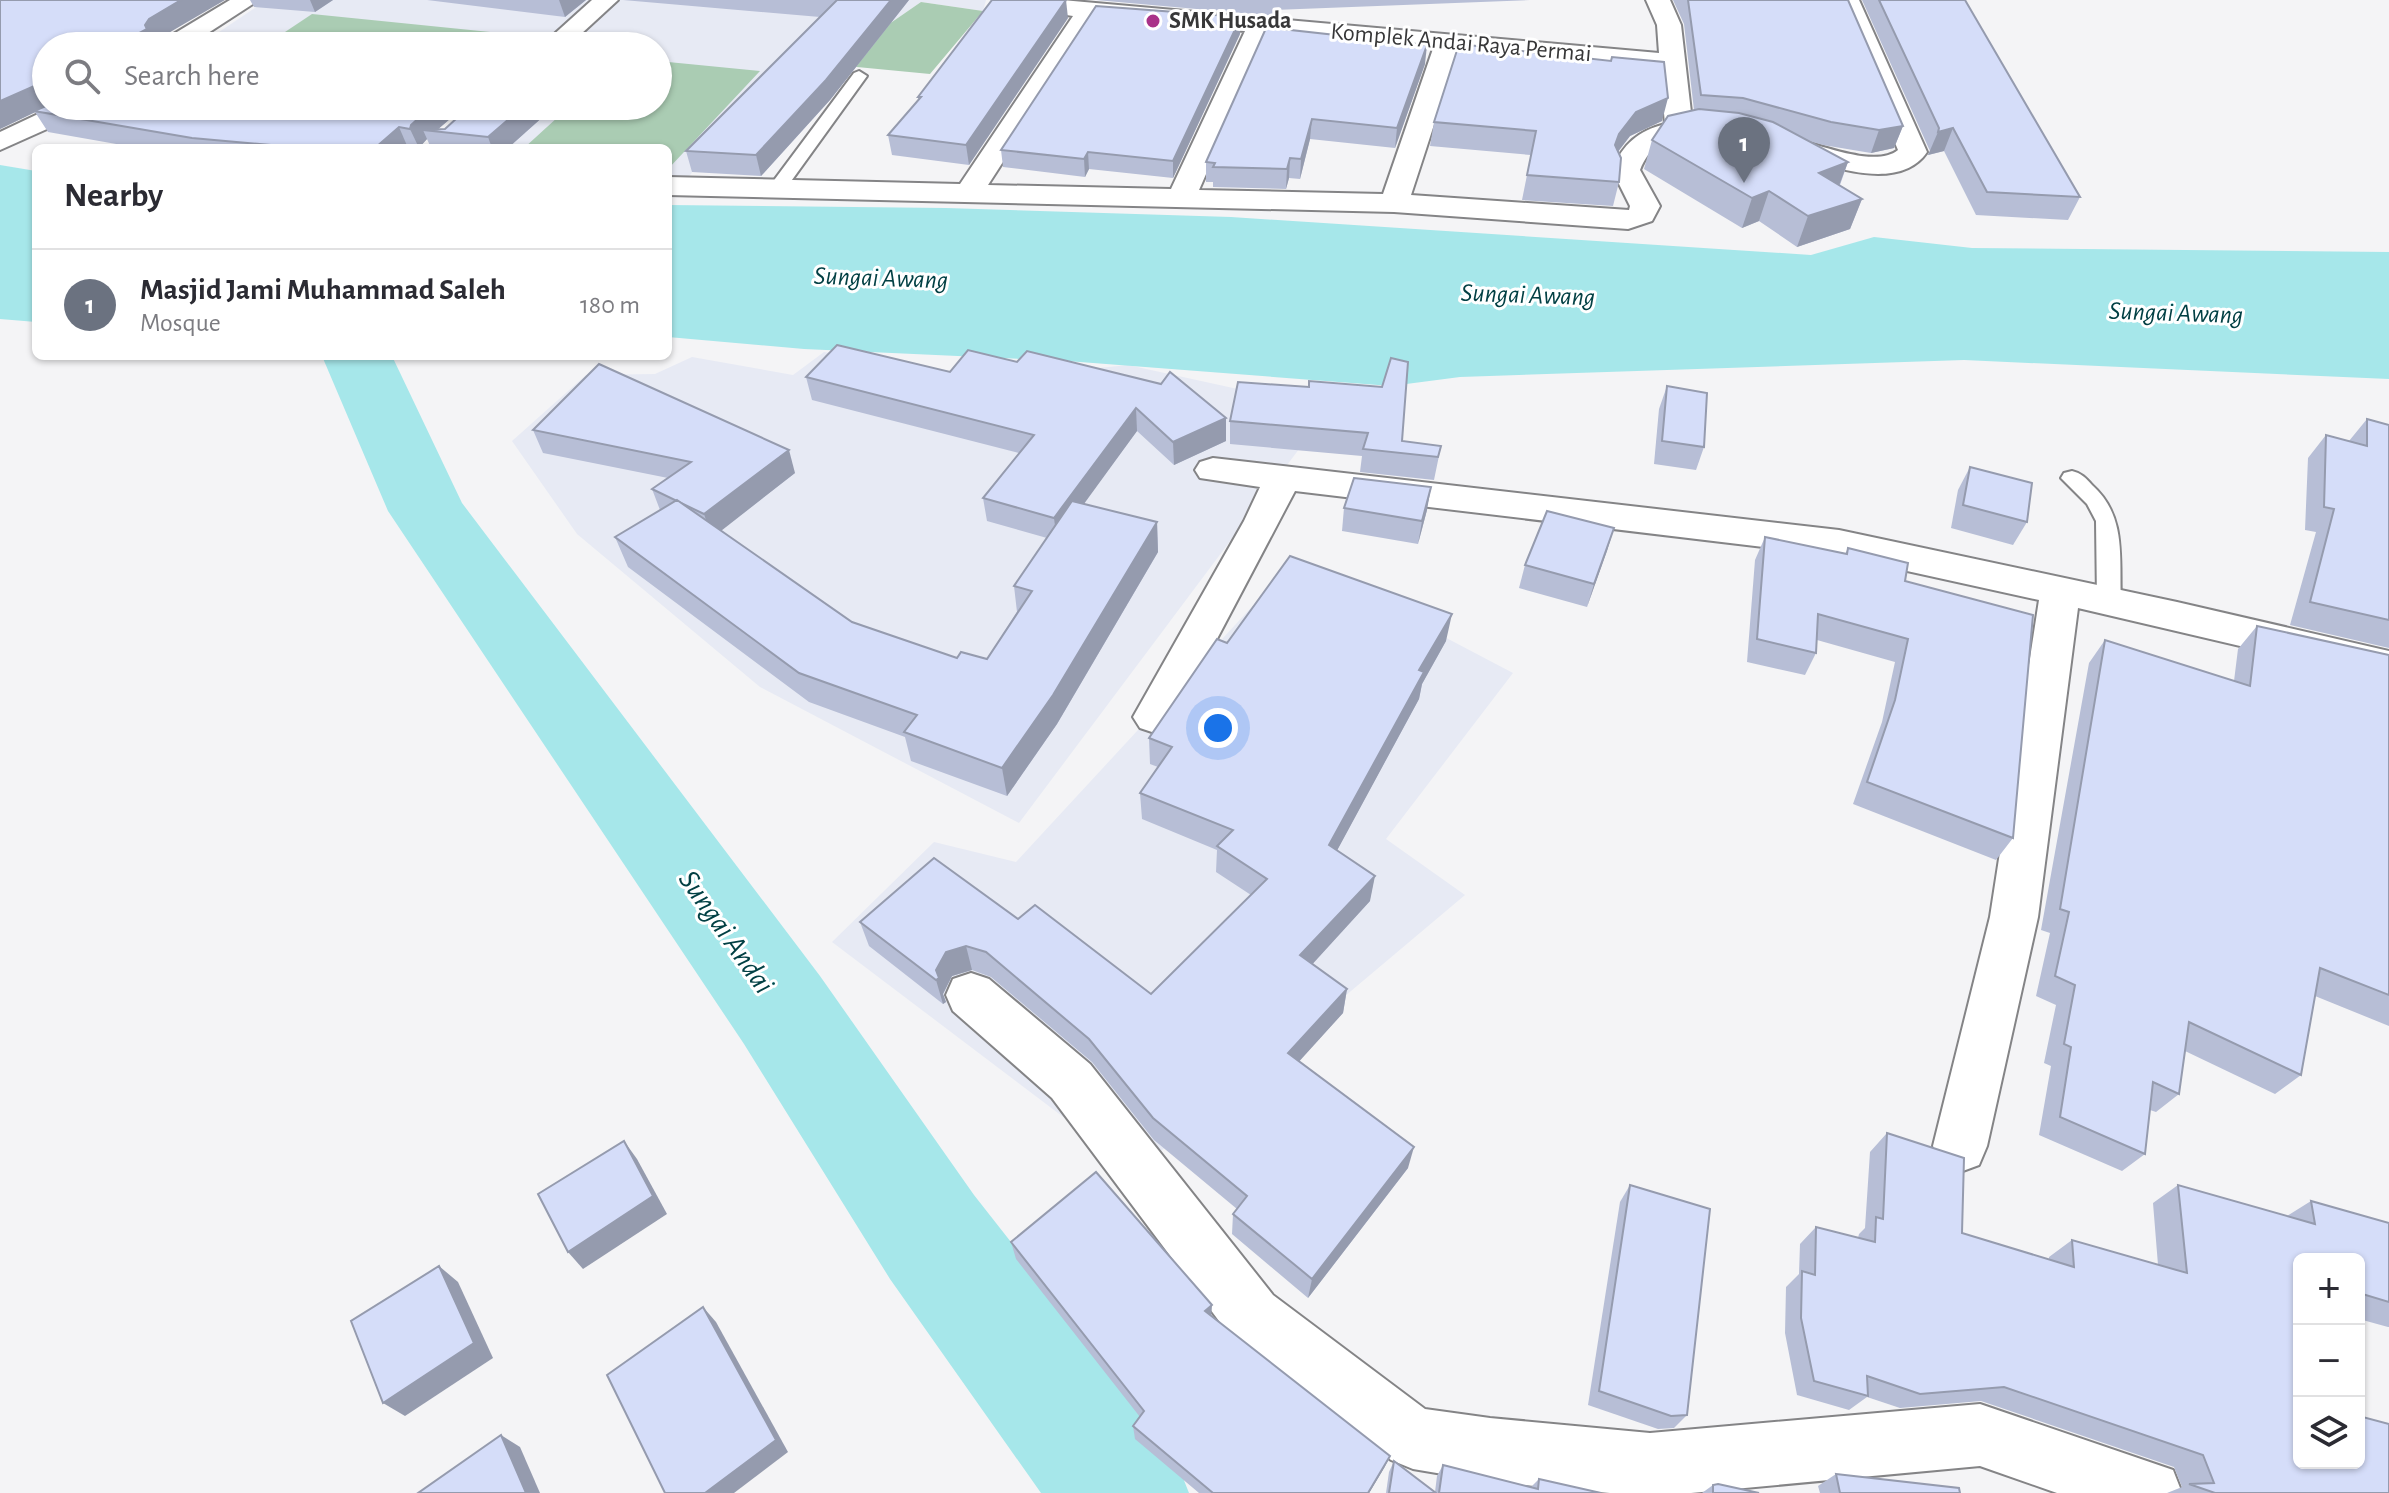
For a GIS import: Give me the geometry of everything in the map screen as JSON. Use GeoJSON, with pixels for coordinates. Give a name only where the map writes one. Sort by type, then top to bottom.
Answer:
{"type":"FeatureCollection","features":[{"type":"Feature","properties":{"kind":"street"},"geometry":{"type":"LineString","coordinates":[[194,32],[247,0]]}},
{"type":"Feature","properties":{"kind":"street"},"geometry":{"type":"LineString","coordinates":[[569,32],[606,0]]}},
{"type":"Feature","properties":{"kind":"street","name":"Komplek Andai Raya Permai"},"geometry":{"type":"LineString","coordinates":[[1013,0],[1088,11],[1449,40],[1671,62]]}},
{"type":"Feature","properties":{"kind":"street"},"geometry":{"type":"LineString","coordinates":[[1658,0],[1669,25],[1679,127]]}},
{"type":"Feature","properties":{"kind":"street"},"geometry":{"type":"LineString","coordinates":[[1764,139],[1861,165],[1898,164],[1913,152],[1847,0]]}},
{"type":"Feature","properties":{"kind":"street"},"geometry":{"type":"LineString","coordinates":[[969,192],[1088,11]]}},
{"type":"Feature","properties":{"kind":"street"},"geometry":{"type":"LineString","coordinates":[[1180,200],[1259,26]]}},
{"type":"Feature","properties":{"kind":"street"},"geometry":{"type":"LineString","coordinates":[[1394,203],[1449,40]]}},
{"type":"Feature","properties":{"kind":"street"},"geometry":{"type":"LineString","coordinates":[[8,138],[46,120]]}},
{"type":"Feature","properties":{"kind":"street"},"geometry":{"type":"LineString","coordinates":[[672,186],[1394,203],[1628,220],[1642,215],[1645,206],[1626,170],[1630,157],[1642,141],[1679,127],[1737,131]]}},
{"type":"Feature","properties":{"kind":"street"},"geometry":{"type":"LineString","coordinates":[[1213,470],[1839,543],[2389,666]]}},
{"type":"Feature","properties":{"kind":"street"},"geometry":{"type":"LineString","coordinates":[[1155,717],[1263,521],[1282,479]]}},
{"type":"Feature","properties":{"kind":"street"},"geometry":{"type":"LineString","coordinates":[[1960,1146],[2014,917],[2060,590]]}},
{"type":"Feature","properties":{"kind":"street"},"geometry":{"type":"LineString","coordinates":[[971,995],[1071,1081],[1252,1316],[1413,1438],[1490,1450],[1650,1465],[1980,1435],[2150,1493]]}},
{"type":"Feature","properties":{"kind":"lane"},"geometry":{"type":"LineString","coordinates":[[778,187],[859,76]]}},
{"type":"Feature","properties":{"kind":"lane"},"geometry":{"type":"LineString","coordinates":[[2072,478],[2096,500],[2107,521],[2109,601]]}},
{"type":"Feature","properties":{"kind":"shaded area"},"geometry":{"type":"Polygon","coordinates":[[[267,0],[986,0],[983,11],[921,2],[892,22],[784,60],[677,191],[672,191],[672,144],[428,144],[455,120],[672,120],[672,32],[219,32],[267,0]]]}},
{"type":"Feature","properties":{"kind":"shaded area"},"geometry":{"type":"Polygon","coordinates":[[[824,352],[955,374],[1028,375],[1128,365],[1329,409],[1019,823],[760,687],[577,534],[512,441],[586,375],[655,374],[692,357],[793,375],[824,352]]]}},
{"type":"Feature","properties":{"kind":"shaded area"},"geometry":{"type":"Polygon","coordinates":[[[1296,559],[1513,673],[1386,839],[1465,895],[1136,1172],[832,942],[934,842],[1016,862],[1296,559]]]}},
{"type":"Feature","properties":{"kind":"green space"},"geometry":{"type":"Polygon","coordinates":[[[921,2],[983,11],[930,74],[784,60],[892,22],[921,2]]]}},
{"type":"Feature","properties":{"kind":"green space"},"geometry":{"type":"Polygon","coordinates":[[[312,14],[490,32],[285,32],[312,14]]]}},
{"type":"Feature","properties":{"kind":"green space"},"geometry":{"type":"Polygon","coordinates":[[[672,62],[760,71],[672,165],[672,144],[528,144],[555,120],[672,120],[672,62]]]}},
{"type":"Feature","properties":{"kind":"water"},"geometry":{"type":"Polygon","coordinates":[[[0,165],[32,170],[32,322],[0,319],[0,165]]]}},
{"type":"Feature","properties":{"kind":"water","name":"Sungai Awang"},"geometry":{"type":"Polygon","coordinates":[[[672,205],[946,208],[1231,217],[1811,255],[1874,237],[1972,248],[2389,252],[2389,379],[1964,360],[1460,377],[1391,386],[1067,361],[804,349],[672,337],[672,205]]]}},
{"type":"Feature","properties":{"kind":"building"},"geometry":{"type":"Polygon","coordinates":[[[0,0],[181,0],[149,19],[145,25],[147,29],[141,32],[32,32],[32,87],[0,101],[0,0]]]}},
{"type":"Feature","properties":{"kind":"building"},"geometry":{"type":"Polygon","coordinates":[[[837,0],[891,0],[826,80],[756,155],[686,151],[837,0]]]}},
{"type":"Feature","properties":{"kind":"building"},"geometry":{"type":"Polygon","coordinates":[[[992,0],[1066,0],[966,145],[888,135],[921,97],[918,97],[992,0]]]}},
{"type":"Feature","properties":{"kind":"building"},"geometry":{"type":"Polygon","coordinates":[[[1688,0],[1848,0],[1903,126],[1879,130],[1831,122],[1743,98],[1701,95],[1688,0]]]}},
{"type":"Feature","properties":{"kind":"building"},"geometry":{"type":"Polygon","coordinates":[[[1879,0],[1965,0],[2080,197],[1987,192],[1953,128],[1938,132],[1939,128],[1879,0]]]}},
{"type":"Feature","properties":{"kind":"building"},"geometry":{"type":"Polygon","coordinates":[[[1096,6],[1241,17],[1173,161],[1088,152],[1084,159],[1001,150],[1096,6]]]}},
{"type":"Feature","properties":{"kind":"building"},"geometry":{"type":"Polygon","coordinates":[[[1271,17],[1274,18],[1273,28],[1427,45],[1397,128],[1312,119],[1301,159],[1290,158],[1287,169],[1213,167],[1215,163],[1206,162],[1271,17]]]}},
{"type":"Feature","properties":{"kind":"building"},"geometry":{"type":"Polygon","coordinates":[[[1459,44],[1611,61],[1612,57],[1664,62],[1668,98],[1636,112],[1619,134],[1615,145],[1621,158],[1619,182],[1527,175],[1536,131],[1434,122],[1459,44]]]}},
{"type":"Feature","properties":{"kind":"building"},"geometry":{"type":"Polygon","coordinates":[[[1699,109],[1739,113],[1773,122],[1848,162],[1819,173],[1862,199],[1808,216],[1769,191],[1752,198],[1652,140],[1668,116],[1699,109]]]}},
{"type":"Feature","properties":{"kind":"building"},"geometry":{"type":"Polygon","coordinates":[[[87,120],[417,120],[410,129],[399,127],[380,144],[260,144],[192,138],[87,120]]]}},
{"type":"Feature","properties":{"kind":"building"},"geometry":{"type":"Polygon","coordinates":[[[455,120],[508,120],[488,137],[423,130],[445,129],[455,120]]]}},
{"type":"Feature","properties":{"kind":"building"},"geometry":{"type":"Polygon","coordinates":[[[837,345],[950,372],[968,350],[1017,362],[1027,351],[1161,384],[1170,372],[1226,418],[1173,442],[1136,408],[1054,518],[983,498],[1034,435],[806,377],[837,345]]]}},
{"type":"Feature","properties":{"kind":"building"},"geometry":{"type":"Polygon","coordinates":[[[1391,358],[1408,362],[1402,441],[1441,446],[1438,457],[1363,449],[1368,433],[1230,421],[1238,382],[1309,387],[1309,381],[1382,387],[1391,358]]]}},
{"type":"Feature","properties":{"kind":"building"},"geometry":{"type":"Polygon","coordinates":[[[599,364],[789,450],[704,514],[652,489],[691,462],[533,430],[599,364]]]}},
{"type":"Feature","properties":{"kind":"building"},"geometry":{"type":"Polygon","coordinates":[[[1667,386],[1707,393],[1704,447],[1662,441],[1667,386]]]}},
{"type":"Feature","properties":{"kind":"building"},"geometry":{"type":"Polygon","coordinates":[[[2367,419],[2389,425],[2389,620],[2310,602],[2334,509],[2324,507],[2326,435],[2367,446],[2367,419]]]}},
{"type":"Feature","properties":{"kind":"building"},"geometry":{"type":"Polygon","coordinates":[[[1970,467],[2032,483],[2027,522],[1963,505],[1970,467]]]}},
{"type":"Feature","properties":{"kind":"building"},"geometry":{"type":"Polygon","coordinates":[[[1354,478],[1431,487],[1422,521],[1344,508],[1354,478]]]}},
{"type":"Feature","properties":{"kind":"building"},"geometry":{"type":"Polygon","coordinates":[[[677,500],[852,622],[957,658],[961,652],[987,659],[1032,591],[1014,586],[1072,501],[1157,522],[1053,695],[1002,768],[904,732],[917,715],[799,673],[615,537],[677,500]]]}},
{"type":"Feature","properties":{"kind":"building"},"geometry":{"type":"Polygon","coordinates":[[[1547,511],[1614,528],[1594,584],[1525,565],[1547,511]]]}},
{"type":"Feature","properties":{"kind":"building"},"geometry":{"type":"Polygon","coordinates":[[[1765,537],[1847,554],[1848,548],[1908,563],[1905,581],[2033,615],[2013,838],[1867,782],[1895,700],[1908,639],[1818,614],[1816,653],[1757,639],[1765,537]]]}},
{"type":"Feature","properties":{"kind":"building"},"geometry":{"type":"Polygon","coordinates":[[[1290,556],[1452,614],[1419,670],[1424,672],[1329,845],[1375,876],[1300,955],[1347,989],[1288,1053],[1414,1147],[1312,1279],[1233,1214],[1247,1196],[1153,1118],[1089,1039],[986,952],[966,946],[946,952],[936,970],[939,978],[936,980],[860,922],[934,858],[1018,919],[1035,905],[1151,994],[1267,879],[1217,846],[1233,830],[1140,793],[1172,747],[1149,738],[1217,639],[1227,643],[1290,556]]]}},
{"type":"Feature","properties":{"kind":"building"},"geometry":{"type":"Polygon","coordinates":[[[2257,626],[2389,655],[2389,995],[2320,968],[2301,1075],[2189,1022],[2179,1094],[2153,1082],[2145,1154],[2060,1117],[2071,1047],[2064,1044],[2075,985],[2055,976],[2069,912],[2060,909],[2105,640],[2250,686],[2257,626]]]}},
{"type":"Feature","properties":{"kind":"building"},"geometry":{"type":"Polygon","coordinates":[[[1887,1133],[1964,1158],[1962,1233],[2074,1267],[2072,1240],[2187,1273],[2178,1185],[2315,1224],[2311,1201],[2389,1223],[2389,1302],[2365,1295],[2365,1253],[2293,1253],[2293,1469],[2365,1469],[2365,1418],[2389,1424],[2389,1493],[2215,1493],[2189,1484],[2214,1483],[2203,1455],[2004,1387],[1920,1394],[1867,1376],[1868,1396],[1814,1381],[1801,1318],[1802,1271],[1815,1275],[1816,1227],[1875,1242],[1876,1217],[1883,1219],[1887,1133]]]}},
{"type":"Feature","properties":{"kind":"building"},"geometry":{"type":"Polygon","coordinates":[[[624,1141],[653,1196],[568,1252],[538,1194],[624,1141]]]}},
{"type":"Feature","properties":{"kind":"building"},"geometry":{"type":"Polygon","coordinates":[[[1096,1172],[1212,1305],[1205,1311],[1390,1456],[1368,1493],[1213,1493],[1133,1426],[1144,1411],[1011,1242],[1096,1172]]]}},
{"type":"Feature","properties":{"kind":"building"},"geometry":{"type":"Polygon","coordinates":[[[1630,1185],[1710,1209],[1687,1415],[1671,1416],[1599,1391],[1630,1185]]]}},
{"type":"Feature","properties":{"kind":"building"},"geometry":{"type":"Polygon","coordinates":[[[439,1266],[474,1343],[383,1403],[351,1321],[439,1266]]]}},
{"type":"Feature","properties":{"kind":"building"},"geometry":{"type":"Polygon","coordinates":[[[703,1307],[776,1440],[705,1493],[665,1493],[607,1375],[703,1307]]]}},
{"type":"Feature","properties":{"kind":"building"},"geometry":{"type":"Polygon","coordinates":[[[501,1435],[526,1493],[418,1493],[501,1435]]]}},
{"type":"Feature","properties":{"kind":"building"},"geometry":{"type":"Polygon","coordinates":[[[1394,1461],[1436,1493],[1389,1493],[1394,1461]]]}},
{"type":"Feature","properties":{"kind":"building"},"geometry":{"type":"Polygon","coordinates":[[[1443,1465],[1538,1489],[1539,1479],[1601,1493],[1439,1493],[1443,1465]]]}},
{"type":"Feature","properties":{"kind":"building"},"geometry":{"type":"Polygon","coordinates":[[[1836,1474],[1959,1488],[1960,1493],[1840,1493],[1836,1474]]]}},
{"type":"Feature","properties":{"kind":"building"},"geometry":{"type":"Polygon","coordinates":[[[1713,1485],[1759,1493],[1713,1493],[1713,1485]]]}},
{"type":"Feature","properties":{"kind":"waterway","name":"Sungai Andai"},"geometry":{"type":"LineString","coordinates":[[359,360],[427,511],[782,1010],[932,1237],[1122,1493]]}},
{"type":"Feature","properties":{"kind":"place","name":"SMK Husada"},"geometry":{"type":"Point","coordinates":[1153,21]}},
{"type":"Feature","properties":{"kind":"place","name":"Masjid Jami Muhammad Saleh"},"geometry":{"type":"Point","coordinates":[1744,183]}}]}
